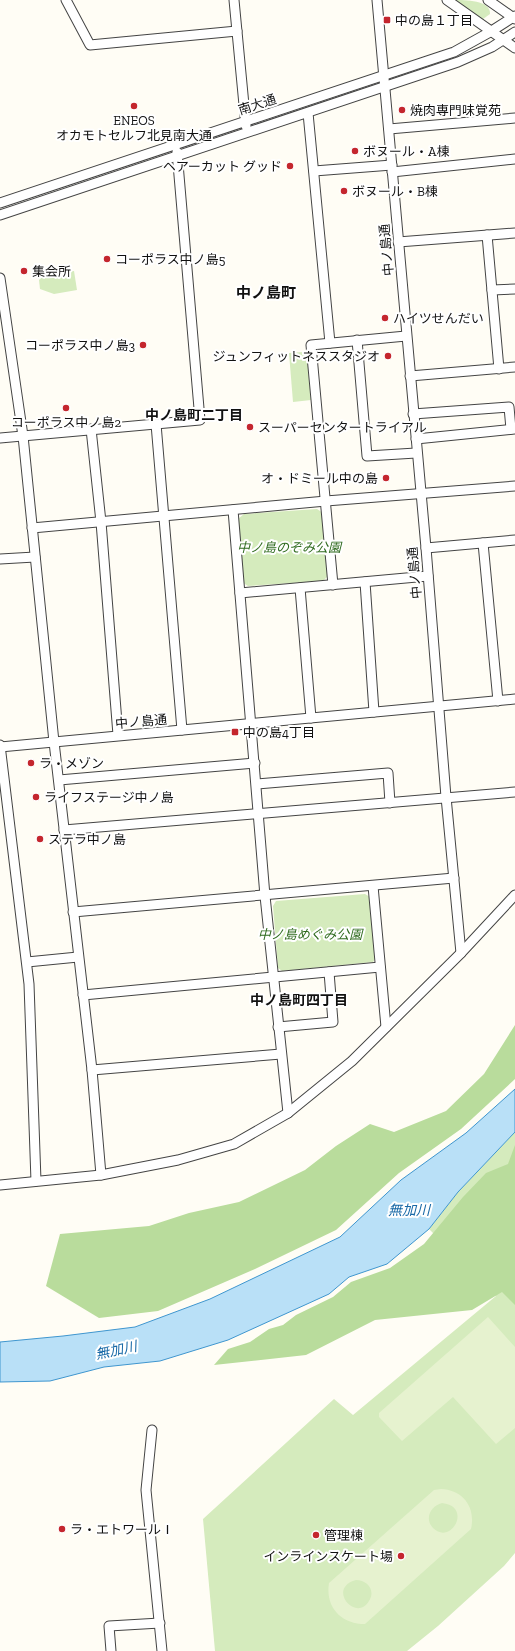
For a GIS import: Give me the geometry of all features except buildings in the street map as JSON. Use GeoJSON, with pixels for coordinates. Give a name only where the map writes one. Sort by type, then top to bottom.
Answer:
{"type":"FeatureCollection","features":[{"type":"Feature","properties":{"kind":"street"},"geometry":{"type":"LineString","coordinates":[[66,0],[90,45],[237,31]]}},
{"type":"Feature","properties":{"kind":"street"},"geometry":{"type":"LineString","coordinates":[[234,0],[246,133]]}},
{"type":"Feature","properties":{"kind":"street","name":"中ノ島通"},"geometry":{"type":"LineString","coordinates":[[0,746],[438,706],[426,548],[416,453],[416,439],[377,0]]}},
{"type":"Feature","properties":{"kind":"street"},"geometry":{"type":"LineString","coordinates":[[447,0],[490,32],[515,48]]}},
{"type":"Feature","properties":{"kind":"street"},"geometry":{"type":"LineString","coordinates":[[488,0],[514,17]]}},
{"type":"Feature","properties":{"kind":"street","name":"南大通"},"geometry":{"type":"LineString","coordinates":[[0,203],[383,74],[454,52],[514,17]]}},
{"type":"Feature","properties":{"kind":"street","name":"南大通"},"geometry":{"type":"LineString","coordinates":[[0,215],[458,62],[492,47],[515,32]]}},
{"type":"Feature","properties":{"kind":"street"},"geometry":{"type":"LineString","coordinates":[[308,113],[330,343]]}},
{"type":"Feature","properties":{"kind":"street"},"geometry":{"type":"LineString","coordinates":[[389,129],[515,118]]}},
{"type":"Feature","properties":{"kind":"street"},"geometry":{"type":"LineString","coordinates":[[0,438],[200,420],[176,144]]}},
{"type":"Feature","properties":{"kind":"street"},"geometry":{"type":"LineString","coordinates":[[314,171],[392,168],[515,160]]}},
{"type":"Feature","properties":{"kind":"street"},"geometry":{"type":"LineString","coordinates":[[398,242],[515,233]]}},
{"type":"Feature","properties":{"kind":"street"},"geometry":{"type":"LineString","coordinates":[[487,235],[499,369]]}},
{"type":"Feature","properties":{"kind":"street"},"geometry":{"type":"LineString","coordinates":[[0,278],[23,436],[54,742],[92,1070],[102,1175]]}},
{"type":"Feature","properties":{"kind":"street"},"geometry":{"type":"LineString","coordinates":[[492,290],[515,289]]}},
{"type":"Feature","properties":{"kind":"street"},"geometry":{"type":"LineString","coordinates":[[333,585],[311,344],[406,336]]}},
{"type":"Feature","properties":{"kind":"street"},"geometry":{"type":"LineString","coordinates":[[357,340],[367,456],[416,453]]}},
{"type":"Feature","properties":{"kind":"street"},"geometry":{"type":"LineString","coordinates":[[410,376],[515,368]]}},
{"type":"Feature","properties":{"kind":"street"},"geometry":{"type":"LineString","coordinates":[[413,414],[510,407],[513,429],[416,439]]}},
{"type":"Feature","properties":{"kind":"street"},"geometry":{"type":"LineString","coordinates":[[156,424],[182,730]]}},
{"type":"Feature","properties":{"kind":"street"},"geometry":{"type":"LineString","coordinates":[[91,429],[101,522],[118,735]]}},
{"type":"Feature","properties":{"kind":"street"},"geometry":{"type":"LineString","coordinates":[[32,528],[326,501],[515,486]]}},
{"type":"Feature","properties":{"kind":"street"},"geometry":{"type":"LineString","coordinates":[[233,510],[260,814],[265,896],[288,1113]]}},
{"type":"Feature","properties":{"kind":"street"},"geometry":{"type":"LineString","coordinates":[[426,548],[515,540]]}},
{"type":"Feature","properties":{"kind":"street"},"geometry":{"type":"LineString","coordinates":[[483,543],[498,701]]}},
{"type":"Feature","properties":{"kind":"street"},"geometry":{"type":"LineString","coordinates":[[0,559],[35,556]]}},
{"type":"Feature","properties":{"kind":"street"},"geometry":{"type":"LineString","coordinates":[[240,593],[428,576]]}},
{"type":"Feature","properties":{"kind":"street"},"geometry":{"type":"LineString","coordinates":[[365,582],[374,712]]}},
{"type":"Feature","properties":{"kind":"street"},"geometry":{"type":"LineString","coordinates":[[300,588],[311,718]]}},
{"type":"Feature","properties":{"kind":"street"},"geometry":{"type":"LineString","coordinates":[[461,953],[438,706],[515,699]]}},
{"type":"Feature","properties":{"kind":"street"},"geometry":{"type":"LineString","coordinates":[[0,746],[29,984],[36,1181]]}},
{"type":"Feature","properties":{"kind":"street"},"geometry":{"type":"LineString","coordinates":[[59,780],[255,763]]}},
{"type":"Feature","properties":{"kind":"street"},"geometry":{"type":"LineString","coordinates":[[257,784],[388,773],[390,802]]}},
{"type":"Feature","properties":{"kind":"street"},"geometry":{"type":"LineString","coordinates":[[64,830],[515,792]]}},
{"type":"Feature","properties":{"kind":"street"},"geometry":{"type":"LineString","coordinates":[[73,912],[454,878]]}},
{"type":"Feature","properties":{"kind":"street"},"geometry":{"type":"LineString","coordinates":[[373,886],[386,1027]]}},
{"type":"Feature","properties":{"kind":"street"},"geometry":{"type":"LineString","coordinates":[[0,1185],[102,1175],[178,1160],[234,1144],[288,1113],[352,1061],[461,953],[515,895]]}},
{"type":"Feature","properties":{"kind":"street"},"geometry":{"type":"LineString","coordinates":[[27,962],[78,957]]}},
{"type":"Feature","properties":{"kind":"street"},"geometry":{"type":"LineString","coordinates":[[83,996],[380,967]]}},
{"type":"Feature","properties":{"kind":"street"},"geometry":{"type":"LineString","coordinates":[[278,1027],[333,1022],[328,972]]}},
{"type":"Feature","properties":{"kind":"street"},"geometry":{"type":"LineString","coordinates":[[92,1070],[281,1054]]}},
{"type":"Feature","properties":{"kind":"street"},"geometry":{"type":"LineString","coordinates":[[152,1430],[146,1490],[162,1651]]}},
{"type":"Feature","properties":{"kind":"street"},"geometry":{"type":"LineString","coordinates":[[111,1651],[109,1626],[160,1623]]}},
{"type":"Feature","properties":{"kind":"green space"},"geometry":{"type":"Polygon","coordinates":[[[454,0],[482,3],[489,9],[490,14],[483,19],[454,0]]]}},
{"type":"Feature","properties":{"kind":"green space"},"geometry":{"type":"Polygon","coordinates":[[[74,271],[77,290],[54,294],[40,289],[39,280],[46,273],[74,271]]]}},
{"type":"Feature","properties":{"kind":"green space"},"geometry":{"type":"Polygon","coordinates":[[[303,352],[307,355],[311,400],[293,402],[289,353],[303,352]]]}},
{"type":"Feature","properties":{"kind":"green space","name":"中ノ島のぞみ公園"},"geometry":{"type":"Polygon","coordinates":[[[317,509],[323,513],[328,576],[323,581],[248,586],[242,582],[238,519],[244,514],[317,509]]]}},
{"type":"Feature","properties":{"kind":"green space","name":"中ノ島めぐみ公園"},"geometry":{"type":"Polygon","coordinates":[[[365,894],[370,897],[375,959],[373,962],[282,971],[278,968],[273,906],[276,901],[365,894]]]}},
{"type":"Feature","properties":{"kind":"green space"},"geometry":{"type":"Polygon","coordinates":[[[515,1025],[515,1079],[461,1129],[399,1173],[336,1230],[255,1269],[158,1311],[99,1318],[46,1286],[60,1234],[149,1226],[189,1213],[239,1202],[305,1170],[336,1146],[370,1124],[394,1132],[446,1111],[484,1074],[515,1025]]]}},
{"type":"Feature","properties":{"kind":"green space"},"geometry":{"type":"Polygon","coordinates":[[[515,1132],[515,1553],[504,1566],[438,1626],[407,1651],[215,1651],[203,1519],[334,1399],[353,1415],[496,1296],[429,1229],[458,1192],[515,1132]]]}},
{"type":"Feature","properties":{"kind":"green space"},"geometry":{"type":"Polygon","coordinates":[[[515,1145],[515,1305],[502,1292],[472,1310],[375,1320],[306,1355],[214,1365],[228,1349],[250,1342],[269,1329],[283,1325],[296,1315],[333,1297],[351,1282],[390,1268],[424,1244],[463,1197],[486,1173],[508,1164],[515,1145]]]}},
{"type":"Feature","properties":{"kind":"green space"},"geometry":{"type":"Polygon","coordinates":[[[488,1317],[515,1347],[515,1428],[496,1444],[453,1397],[402,1441],[379,1417],[379,1413],[488,1317]]]}},
{"type":"Feature","properties":{"kind":"green space","name":"インラインスケート場"},"geometry":{"type":"Polygon","coordinates":[[[434,1490],[449,1490],[461,1496],[466,1501],[472,1514],[471,1529],[365,1624],[349,1621],[342,1617],[332,1607],[328,1592],[329,1583],[434,1490]],[[442,1503],[432,1510],[429,1520],[433,1528],[440,1532],[446,1532],[452,1529],[458,1517],[456,1511],[451,1506],[442,1503]],[[356,1580],[347,1584],[344,1590],[344,1596],[346,1602],[357,1608],[363,1607],[369,1601],[371,1597],[371,1590],[364,1582],[356,1580]]]}},
{"type":"Feature","properties":{"kind":"water","name":"無加川"},"geometry":{"type":"Polygon","coordinates":[[[515,1089],[515,1132],[458,1192],[429,1229],[387,1264],[349,1277],[329,1294],[228,1340],[160,1361],[104,1367],[50,1381],[0,1382],[0,1342],[135,1327],[210,1299],[340,1237],[401,1180],[466,1133],[515,1089]]]}},
{"type":"Feature","properties":{"kind":"place","name":"中の島１丁目"},"geometry":{"type":"Point","coordinates":[387,20]}},
{"type":"Feature","properties":{"kind":"place","name":"ENEOS オカモトセルフ北見南大通"},"geometry":{"type":"Point","coordinates":[134,106]}},
{"type":"Feature","properties":{"kind":"place","name":"焼肉専門味覚苑"},"geometry":{"type":"Point","coordinates":[402,110]}},
{"type":"Feature","properties":{"kind":"place","name":"ボヌール・A棟"},"geometry":{"type":"Point","coordinates":[355,151]}},
{"type":"Feature","properties":{"kind":"place","name":"ヘアーカット グッド"},"geometry":{"type":"Point","coordinates":[290,166]}},
{"type":"Feature","properties":{"kind":"place","name":"ボヌール・B棟"},"geometry":{"type":"Point","coordinates":[344,191]}},
{"type":"Feature","properties":{"kind":"place","name":"コーポラス中ノ島5"},"geometry":{"type":"Point","coordinates":[107,259]}},
{"type":"Feature","properties":{"kind":"place","name":"集会所"},"geometry":{"type":"Point","coordinates":[24,271]}},
{"type":"Feature","properties":{"kind":"place","name":"ハイツせんだい"},"geometry":{"type":"Point","coordinates":[385,318]}},
{"type":"Feature","properties":{"kind":"place","name":"コーポラス中ノ島3"},"geometry":{"type":"Point","coordinates":[143,345]}},
{"type":"Feature","properties":{"kind":"place","name":"ジュンフィットネススタジオ"},"geometry":{"type":"Point","coordinates":[388,356]}},
{"type":"Feature","properties":{"kind":"place","name":"コーポラス中ノ島2"},"geometry":{"type":"Point","coordinates":[66,408]}},
{"type":"Feature","properties":{"kind":"place","name":"スーパーセンタートライアル"},"geometry":{"type":"Point","coordinates":[250,427]}},
{"type":"Feature","properties":{"kind":"place","name":"オ・ドミール中の島"},"geometry":{"type":"Point","coordinates":[386,478]}},
{"type":"Feature","properties":{"kind":"place","name":"中の島4丁目"},"geometry":{"type":"Point","coordinates":[235,732]}},
{"type":"Feature","properties":{"kind":"place","name":"ラ・メゾン"},"geometry":{"type":"Point","coordinates":[31,763]}},
{"type":"Feature","properties":{"kind":"place","name":"ライフステージ中ノ島"},"geometry":{"type":"Point","coordinates":[36,797]}},
{"type":"Feature","properties":{"kind":"place","name":"ステラ中ノ島"},"geometry":{"type":"Point","coordinates":[40,839]}},
{"type":"Feature","properties":{"kind":"place","name":"ラ・エトワールⅠ"},"geometry":{"type":"Point","coordinates":[62,1529]}},
{"type":"Feature","properties":{"kind":"place","name":"管理棟"},"geometry":{"type":"Point","coordinates":[316,1535]}},
{"type":"Feature","properties":{"kind":"place","name":"インラインスケート場"},"geometry":{"type":"Point","coordinates":[401,1556]}},
{"type":"Feature","properties":{"kind":"district","name":"中ノ島町"},"geometry":{"type":"Point","coordinates":[266,293]}},
{"type":"Feature","properties":{"kind":"district","name":"中ノ島町二丁目"},"geometry":{"type":"Point","coordinates":[194,415]}},
{"type":"Feature","properties":{"kind":"district","name":"中ノ島町四丁目"},"geometry":{"type":"Point","coordinates":[299,1000]}}]}
